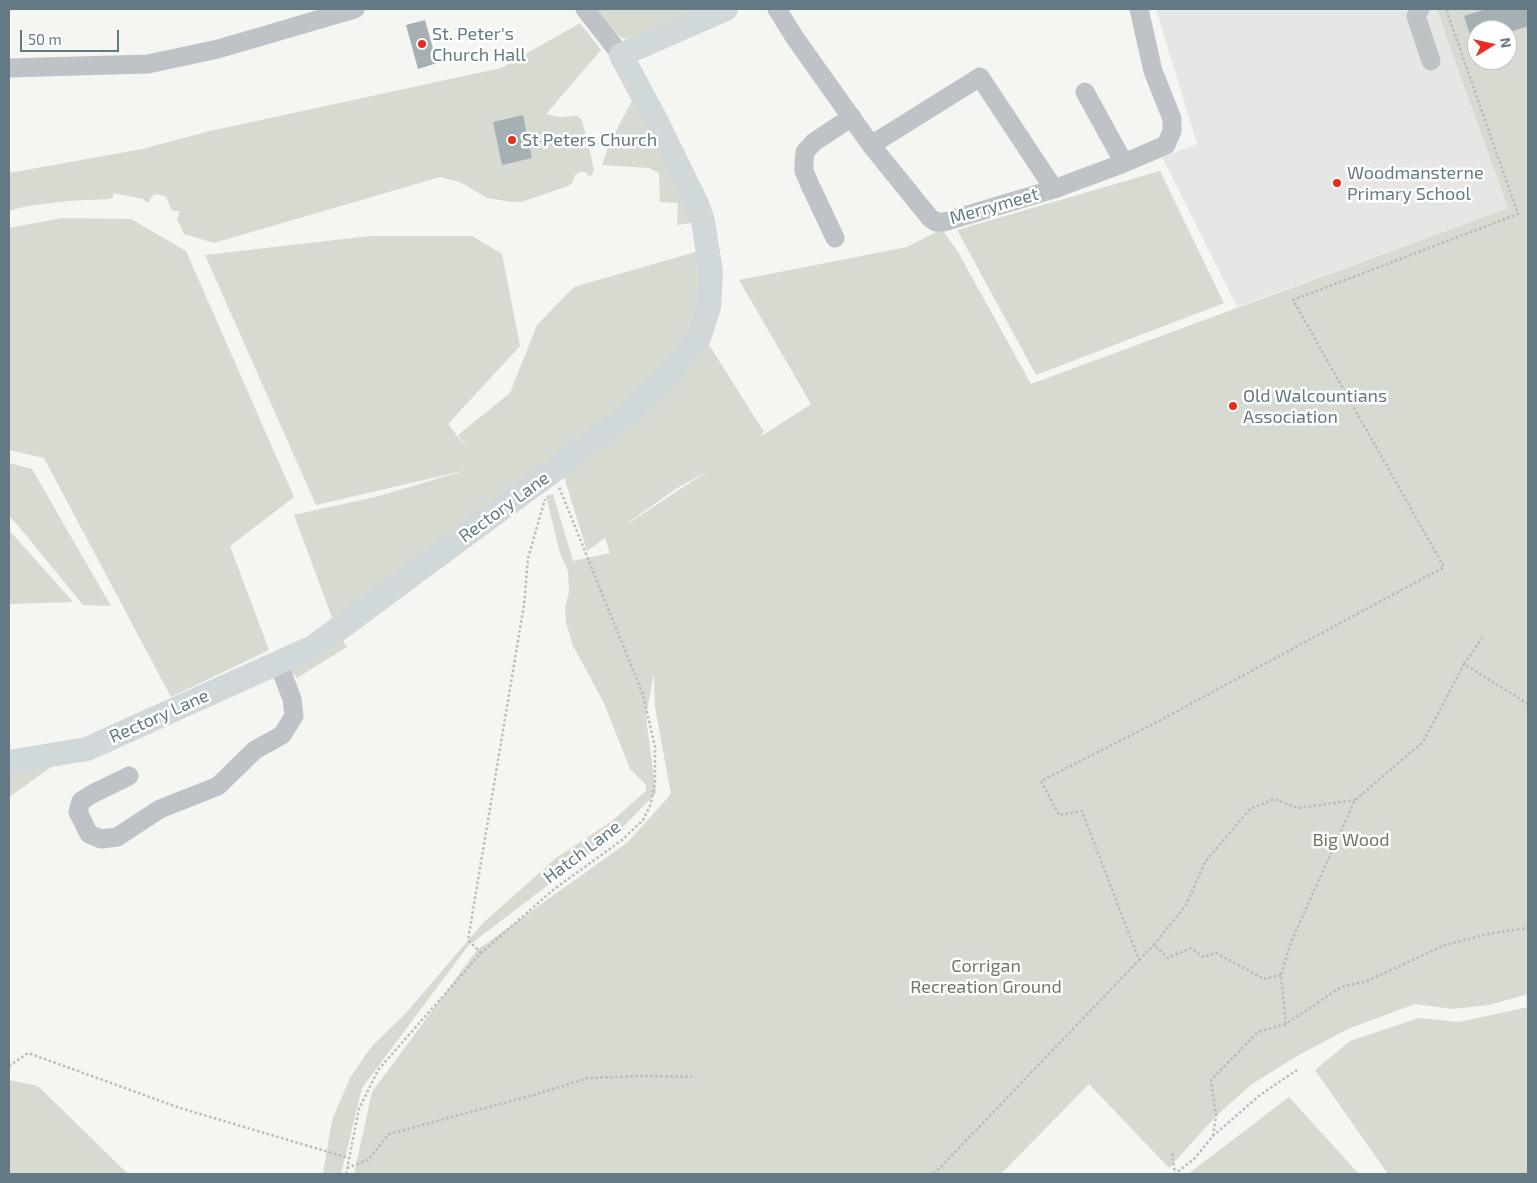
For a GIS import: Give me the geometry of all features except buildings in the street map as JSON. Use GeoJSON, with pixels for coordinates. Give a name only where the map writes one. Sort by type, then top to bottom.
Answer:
{"type":"FeatureCollection","features":[{"type":"Feature","properties":{"kind":"main road"},"geometry":{"type":"LineString","coordinates":[[621,55],[726,9]]}},
{"type":"Feature","properties":{"kind":"main road","name":"Rectory Lane"},"geometry":{"type":"LineString","coordinates":[[9,762],[87,749],[313,647],[553,472],[622,419],[668,376],[699,338],[709,307],[711,272],[703,221],[697,204],[656,120],[621,55]]}},
{"type":"Feature","properties":{"kind":"street"},"geometry":{"type":"LineString","coordinates":[[9,68],[148,64],[218,49],[355,9]]}},
{"type":"Feature","properties":{"kind":"street"},"geometry":{"type":"LineString","coordinates":[[585,9],[621,55]]}},
{"type":"Feature","properties":{"kind":"street","name":"Merrymeet"},"geometry":{"type":"LineString","coordinates":[[777,9],[795,38],[872,145],[930,218],[936,222],[944,222],[1054,189],[1166,145],[1172,131],[1172,118],[1153,71],[1139,9]]}},
{"type":"Feature","properties":{"kind":"street"},"geometry":{"type":"LineString","coordinates":[[1420,9],[1416,16],[1431,61]]}},
{"type":"Feature","properties":{"kind":"street"},"geometry":{"type":"LineString","coordinates":[[872,145],[982,72],[1054,189]]}},
{"type":"Feature","properties":{"kind":"street"},"geometry":{"type":"LineString","coordinates":[[1085,92],[1124,163]]}},
{"type":"Feature","properties":{"kind":"street"},"geometry":{"type":"LineString","coordinates":[[835,238],[804,171],[805,152],[814,142],[852,117]]}},
{"type":"Feature","properties":{"kind":"street"},"geometry":{"type":"LineString","coordinates":[[129,776],[94,793],[81,802],[78,812],[89,834],[101,839],[117,837],[160,809],[218,786],[255,750],[282,735],[294,716],[292,699],[278,662]]}},
{"type":"Feature","properties":{"kind":"path"},"geometry":{"type":"LineString","coordinates":[[1139,960],[1082,811],[1059,815],[1041,781],[1157,722],[1444,567],[1293,300],[1518,214],[1446,9]]}},
{"type":"Feature","properties":{"kind":"path","name":"Hatch Lane"},"geometry":{"type":"LineString","coordinates":[[346,1174],[359,1108],[378,1070],[481,953],[553,890],[622,840],[643,820],[650,806],[656,783],[655,747],[643,695],[553,472]]}},
{"type":"Feature","properties":{"kind":"path"},"geometry":{"type":"LineString","coordinates":[[481,953],[468,940],[524,604],[528,558],[546,496]]}},
{"type":"Feature","properties":{"kind":"path"},"geometry":{"type":"LineString","coordinates":[[1286,1024],[1281,975],[1291,942],[1355,800],[1423,742],[1464,664],[1482,638]]}},
{"type":"Feature","properties":{"kind":"path"},"geometry":{"type":"LineString","coordinates":[[1464,664],[1528,704]]}},
{"type":"Feature","properties":{"kind":"path"},"geometry":{"type":"LineString","coordinates":[[934,1174],[1154,945],[1186,905],[1205,862],[1250,809],[1274,799],[1298,808],[1355,800]]}},
{"type":"Feature","properties":{"kind":"path"},"geometry":{"type":"LineString","coordinates":[[1214,1136],[1216,1116],[1211,1080],[1258,1032],[1286,1024],[1341,987],[1368,981],[1444,945],[1492,933],[1528,928]]}},
{"type":"Feature","properties":{"kind":"path"},"geometry":{"type":"LineString","coordinates":[[1154,945],[1168,958],[1192,948],[1203,957],[1216,953],[1264,979],[1281,975]]}},
{"type":"Feature","properties":{"kind":"path"},"geometry":{"type":"LineString","coordinates":[[9,1066],[28,1052],[180,1108],[349,1158]]}},
{"type":"Feature","properties":{"kind":"path"},"geometry":{"type":"LineString","coordinates":[[1175,1174],[1195,1158],[1214,1136],[1260,1095],[1297,1070]]}},
{"type":"Feature","properties":{"kind":"path"},"geometry":{"type":"LineString","coordinates":[[347,1168],[368,1160],[389,1134],[537,1094],[588,1078],[692,1077]]}},
{"type":"Feature","properties":{"kind":"path"},"geometry":{"type":"LineString","coordinates":[[1172,1153],[1175,1174]]}},
{"type":"Feature","properties":{"kind":"shaded area","name":"Woodmansterne Primary School"},"geometry":{"type":"Polygon","coordinates":[[[1156,9],[1437,9],[1508,208],[1237,307],[1162,157],[1197,144],[1156,9]]]}},
{"type":"Feature","properties":{"kind":"green space"},"geometry":{"type":"Polygon","coordinates":[[[597,9],[705,9],[632,39],[624,39],[618,35],[597,9]]]}},
{"type":"Feature","properties":{"kind":"green space"},"geometry":{"type":"Polygon","coordinates":[[[1437,9],[1528,9],[1528,994],[1489,1005],[1453,1009],[1415,1004],[1350,1028],[1299,1055],[1252,1084],[1216,1116],[1169,1168],[1089,1084],[1001,1174],[354,1174],[372,1092],[477,950],[628,842],[671,794],[655,707],[654,673],[646,717],[656,793],[619,831],[468,946],[362,1088],[341,1174],[323,1174],[332,1120],[350,1078],[371,1047],[406,1013],[483,923],[556,858],[612,821],[646,791],[646,785],[630,769],[604,703],[573,646],[566,622],[565,607],[569,592],[568,571],[560,553],[546,496],[553,494],[573,561],[610,553],[605,538],[587,551],[564,477],[343,641],[347,647],[297,678],[286,666],[339,636],[294,515],[379,496],[467,470],[316,505],[205,255],[370,236],[472,236],[502,254],[520,346],[448,424],[470,452],[458,435],[510,393],[537,325],[574,287],[702,250],[706,340],[764,432],[760,437],[811,404],[739,280],[907,247],[942,229],[958,252],[1031,384],[1508,208],[1437,9]],[[709,470],[674,490],[629,523],[709,470]]]}},
{"type":"Feature","properties":{"kind":"green space"},"geometry":{"type":"Polygon","coordinates":[[[580,23],[601,50],[546,114],[558,117],[577,116],[582,120],[594,169],[592,175],[589,176],[585,172],[575,175],[572,183],[568,186],[521,202],[487,198],[460,182],[440,177],[214,243],[184,234],[177,219],[180,211],[171,209],[166,197],[157,194],[152,196],[148,203],[143,199],[113,193],[113,197],[110,199],[67,201],[27,206],[9,211],[9,173],[142,149],[210,131],[501,68],[580,23]]]}},
{"type":"Feature","properties":{"kind":"green space"},"geometry":{"type":"Polygon","coordinates":[[[633,99],[697,222],[677,225],[678,203],[660,202],[659,173],[649,168],[602,165],[609,144],[633,99]]]}},
{"type":"Feature","properties":{"kind":"green space"},"geometry":{"type":"Polygon","coordinates":[[[1160,171],[1224,303],[1036,375],[957,230],[1160,171]]]}},
{"type":"Feature","properties":{"kind":"green space"},"geometry":{"type":"Polygon","coordinates":[[[62,218],[131,219],[186,251],[294,497],[230,546],[269,650],[171,697],[44,458],[9,450],[9,228],[62,218]]]}},
{"type":"Feature","properties":{"kind":"green space"},"geometry":{"type":"Polygon","coordinates":[[[9,463],[32,469],[111,606],[83,605],[9,516],[9,463]]]}},
{"type":"Feature","properties":{"kind":"green space"},"geometry":{"type":"Polygon","coordinates":[[[9,530],[73,602],[9,604],[9,530]]]}},
{"type":"Feature","properties":{"kind":"green space"},"geometry":{"type":"Polygon","coordinates":[[[63,759],[9,797],[9,769],[63,759]]]}},
{"type":"Feature","properties":{"kind":"green space"},"geometry":{"type":"Polygon","coordinates":[[[1528,1007],[1528,1174],[1388,1174],[1315,1070],[1350,1041],[1419,1018],[1459,1022],[1528,1007]]]}},
{"type":"Feature","properties":{"kind":"green space"},"geometry":{"type":"Polygon","coordinates":[[[9,1080],[40,1088],[128,1174],[9,1174],[9,1080]]]}},
{"type":"Feature","properties":{"kind":"green space"},"geometry":{"type":"Polygon","coordinates":[[[1289,1097],[1359,1174],[1188,1174],[1289,1097]]]}},
{"type":"Feature","properties":{"kind":"place","name":"St. Peter's Church Hall"},"geometry":{"type":"Point","coordinates":[422,44]}},
{"type":"Feature","properties":{"kind":"place","name":"St Peters Church"},"geometry":{"type":"Point","coordinates":[512,140]}},
{"type":"Feature","properties":{"kind":"place","name":"Woodmansterne Primary School"},"geometry":{"type":"Point","coordinates":[1337,183]}},
{"type":"Feature","properties":{"kind":"place","name":"Old Walcountians Association"},"geometry":{"type":"Point","coordinates":[1233,406]}},
{"type":"Feature","properties":{"kind":"park label","name":"Big Wood"},"geometry":{"type":"Point","coordinates":[1351,840]}},
{"type":"Feature","properties":{"kind":"park label","name":"Corrigan Recreation Ground"},"geometry":{"type":"Point","coordinates":[986,976]}}]}
